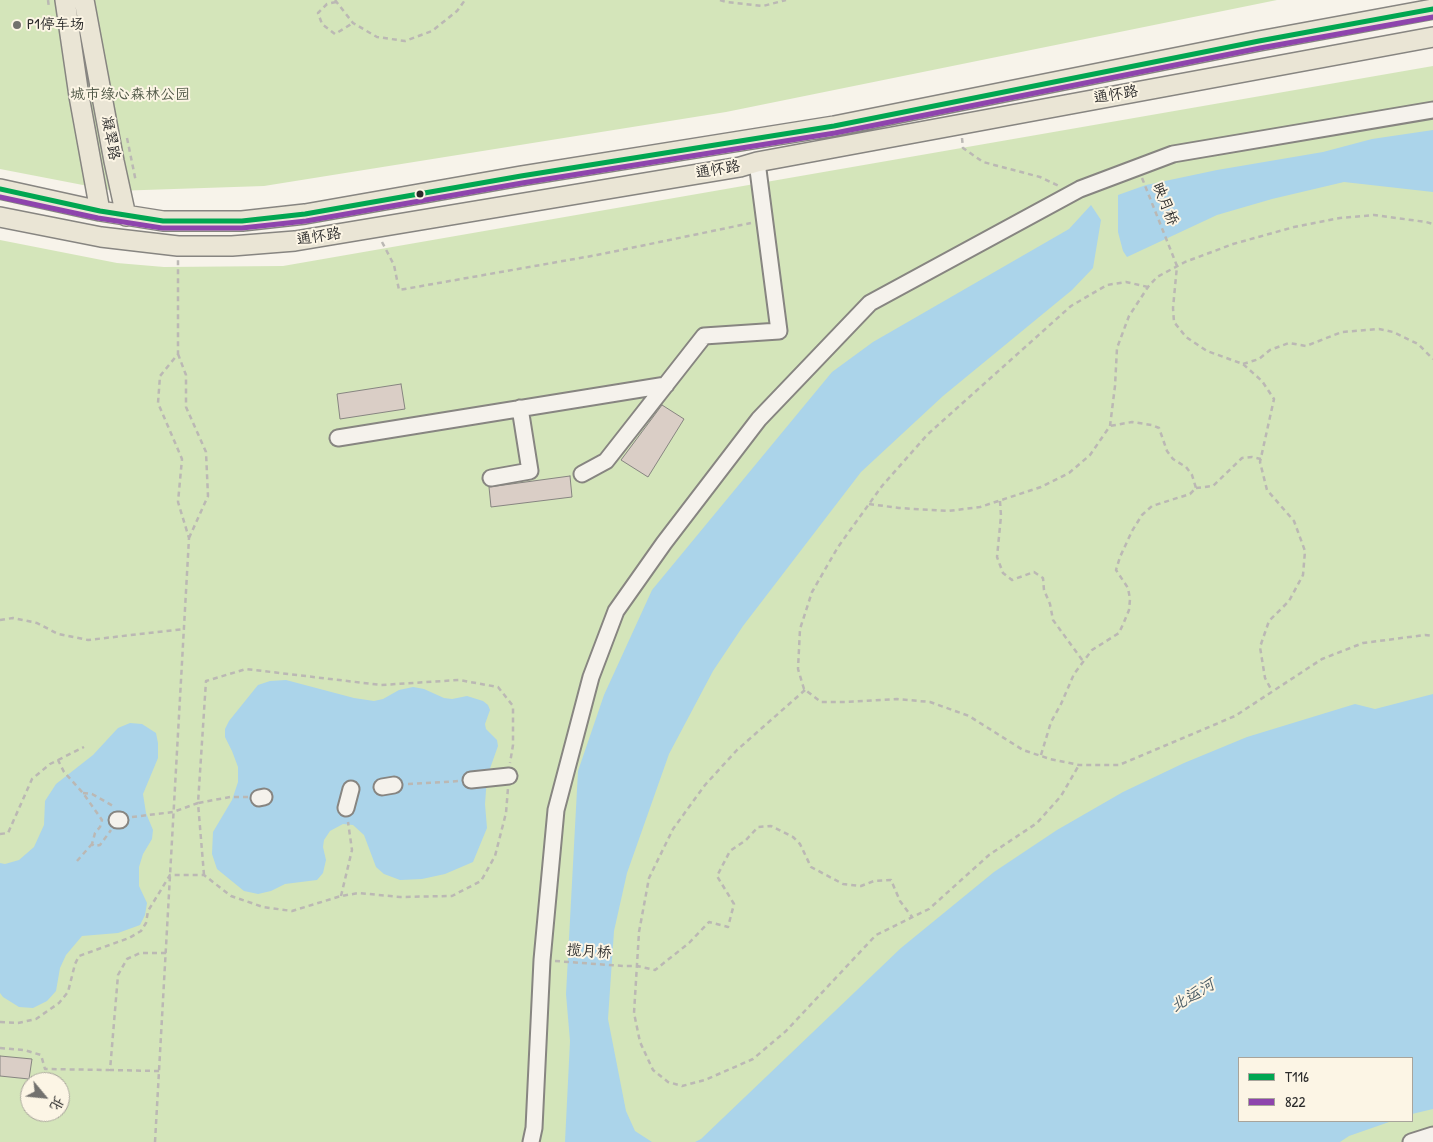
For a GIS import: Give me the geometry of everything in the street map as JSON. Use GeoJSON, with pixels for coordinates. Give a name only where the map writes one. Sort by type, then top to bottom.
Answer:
{"type":"FeatureCollection","features":[{"type":"Feature","properties":{"kind":"main road","name":"凝翠路"},"geometry":{"type":"LineString","coordinates":[[65,0],[100,211]]}},
{"type":"Feature","properties":{"kind":"main road","name":"凝翠路"},"geometry":{"type":"LineString","coordinates":[[84,0],[126,216]]}},
{"type":"Feature","properties":{"kind":"main road","name":"通怀路"},"geometry":{"type":"LineString","coordinates":[[0,189],[100,211],[163,221],[242,221],[316,212],[521,176],[834,126],[1259,41],[1433,9]]}},
{"type":"Feature","properties":{"kind":"main road","name":"通怀路"},"geometry":{"type":"LineString","coordinates":[[0,217],[101,237],[178,246],[232,246],[295,241],[740,167],[757,162],[1433,37]]}},
{"type":"Feature","properties":{"kind":"main road"},"geometry":{"type":"LineString","coordinates":[[80,96],[91,114],[101,165],[105,168],[110,168],[114,161]]}},
{"type":"Feature","properties":{"kind":"street"},"geometry":{"type":"LineString","coordinates":[[531,1142],[534,1128],[542,960],[556,810],[591,677],[616,612],[664,543],[760,419],[870,304],[1080,189],[1173,154],[1433,110]]}},
{"type":"Feature","properties":{"kind":"street"},"geometry":{"type":"LineString","coordinates":[[582,474],[606,461],[704,336],[779,331],[757,162]]}},
{"type":"Feature","properties":{"kind":"street"},"geometry":{"type":"LineString","coordinates":[[338,438],[666,385]]}},
{"type":"Feature","properties":{"kind":"street"},"geometry":{"type":"LineString","coordinates":[[491,478],[530,471],[520,408]]}},
{"type":"Feature","properties":{"kind":"street"},"geometry":{"type":"LineString","coordinates":[[471,780],[501,777]]}},
{"type":"Feature","properties":{"kind":"street"},"geometry":{"type":"LineString","coordinates":[[346,808],[351,789]]}},
{"type":"Feature","properties":{"kind":"street"},"geometry":{"type":"LineString","coordinates":[[1411,1142],[1433,1135]]}},
{"type":"Feature","properties":{"kind":"path"},"geometry":{"type":"LineString","coordinates":[[352,24],[335,34],[322,24],[318,13],[327,4],[335,1],[352,24],[377,37],[405,41],[432,31],[456,11],[465,0]]}},
{"type":"Feature","properties":{"kind":"path"},"geometry":{"type":"LineString","coordinates":[[720,0],[763,6],[786,0]]}},
{"type":"Feature","properties":{"kind":"path"},"geometry":{"type":"LineString","coordinates":[[960,124],[963,148],[983,162],[1040,177],[1058,185],[1069,195]]}},
{"type":"Feature","properties":{"kind":"path","name":"映月桥"},"geometry":{"type":"LineString","coordinates":[[1141,174],[1177,266]]}},
{"type":"Feature","properties":{"kind":"path"},"geometry":{"type":"LineString","coordinates":[[869,504],[899,508],[948,510],[980,507],[1041,487],[1069,473],[1090,455],[1110,426],[1117,348],[1129,316],[1157,277],[1177,266],[1233,244],[1294,227],[1340,218],[1374,214],[1433,224]]}},
{"type":"Feature","properties":{"kind":"path"},"geometry":{"type":"LineString","coordinates":[[375,228],[394,264],[399,290],[597,255],[765,220]]}},
{"type":"Feature","properties":{"kind":"path"},"geometry":{"type":"LineString","coordinates":[[178,246],[178,354],[186,376],[186,407],[206,452],[208,496],[189,538]]}},
{"type":"Feature","properties":{"kind":"path"},"geometry":{"type":"LineString","coordinates":[[1177,266],[1173,308],[1174,322],[1186,337],[1207,351],[1243,364],[1262,381],[1274,399],[1260,462],[1267,490],[1294,521],[1305,551],[1303,575],[1288,601],[1269,621],[1260,647],[1265,678],[1272,691]]}},
{"type":"Feature","properties":{"kind":"path"},"geometry":{"type":"LineString","coordinates":[[1148,287],[1126,282],[1107,285],[1071,306],[928,434],[882,486],[838,547],[812,592],[800,629],[798,669],[805,690],[821,702],[897,699],[930,702],[969,716],[1023,750],[1079,765],[1119,765],[1236,716],[1322,659],[1363,643],[1424,635],[1433,636]]}},
{"type":"Feature","properties":{"kind":"path"},"geometry":{"type":"LineString","coordinates":[[1243,364],[1258,359],[1270,350],[1289,343],[1306,346],[1342,332],[1379,329],[1393,332],[1418,344],[1433,359]]}},
{"type":"Feature","properties":{"kind":"path"},"geometry":{"type":"LineString","coordinates":[[155,1142],[189,538],[178,502],[182,459],[158,403],[160,376],[178,354]]}},
{"type":"Feature","properties":{"kind":"path"},"geometry":{"type":"LineString","coordinates":[[1110,426],[1132,422],[1160,428],[1167,452],[1192,474],[1196,488]]}},
{"type":"Feature","properties":{"kind":"path"},"geometry":{"type":"LineString","coordinates":[[1041,756],[1050,722],[1082,661],[1092,650],[1120,632],[1129,610],[1130,599],[1128,588],[1116,570],[1125,543],[1142,515],[1152,506],[1190,494],[1196,488],[1213,486],[1242,458],[1252,457],[1261,459]]}},
{"type":"Feature","properties":{"kind":"path"},"geometry":{"type":"LineString","coordinates":[[1000,500],[1001,516],[997,557],[1003,573],[1012,580],[1034,572],[1043,578],[1044,590],[1050,604],[1053,620],[1082,661]]}},
{"type":"Feature","properties":{"kind":"path"},"geometry":{"type":"LineString","coordinates":[[0,620],[13,618],[37,623],[58,634],[88,640],[184,628]]}},
{"type":"Feature","properties":{"kind":"path"},"geometry":{"type":"LineString","coordinates":[[805,690],[737,750],[704,785],[673,829],[649,878],[639,932],[634,1013],[640,1042],[653,1070],[668,1082],[682,1086],[705,1080],[753,1059],[786,1031],[876,935],[929,909],[989,855],[1037,823],[1061,796],[1079,765]]}},
{"type":"Feature","properties":{"kind":"path"},"geometry":{"type":"LineString","coordinates":[[0,834],[8,833],[32,779],[50,764],[84,747]]}},
{"type":"Feature","properties":{"kind":"path"},"geometry":{"type":"LineString","coordinates":[[58,760],[64,772],[83,793],[102,820],[92,844],[77,861]]}},
{"type":"Feature","properties":{"kind":"path"},"geometry":{"type":"LineString","coordinates":[[388,786],[471,780]]}},
{"type":"Feature","properties":{"kind":"path"},"geometry":{"type":"LineString","coordinates":[[83,793],[92,794],[115,806],[119,820]]}},
{"type":"Feature","properties":{"kind":"path"},"geometry":{"type":"LineString","coordinates":[[92,844],[94,846],[100,844],[119,820],[149,814],[173,812],[198,803],[230,797]]}},
{"type":"Feature","properties":{"kind":"path"},"geometry":{"type":"LineString","coordinates":[[198,803],[204,875]]}},
{"type":"Feature","properties":{"kind":"path","name":"揽月桥"},"geometry":{"type":"LineString","coordinates":[[554,961],[636,966],[655,970],[689,943],[709,922],[728,927],[734,904],[717,876],[730,850],[746,840],[758,827],[771,826],[793,837],[800,844],[811,867],[843,884],[862,886],[874,881],[892,880],[900,901],[912,918]]}},
{"type":"Feature","properties":{"kind":"path"},"geometry":{"type":"LineString","coordinates":[[341,896],[352,850],[348,827]]}},
{"type":"Feature","properties":{"kind":"path"},"geometry":{"type":"LineString","coordinates":[[0,1022],[18,1023],[36,1019],[59,1003],[68,992],[80,956],[129,938],[140,931],[146,923],[148,911],[170,875]]}},
{"type":"Feature","properties":{"kind":"path"},"geometry":{"type":"LineString","coordinates":[[110,1070],[118,975],[128,959],[140,953],[166,953]]}},
{"type":"Feature","properties":{"kind":"path"},"geometry":{"type":"LineString","coordinates":[[0,1048],[24,1050],[41,1055],[45,1069],[159,1071]]}},
{"type":"Feature","properties":{"kind":"green space","name":"城市绿心森林公园"},"geometry":{"type":"Polygon","coordinates":[[[0,0],[1277,0],[726,112],[264,186],[114,191],[0,169],[0,0]]]}},
{"type":"Feature","properties":{"kind":"green space"},"geometry":{"type":"Polygon","coordinates":[[[1433,66],[1433,1142],[0,1142],[0,240],[117,263],[164,267],[283,266],[1433,66]]]}},
{"type":"Feature","properties":{"kind":"water"},"geometry":{"type":"Polygon","coordinates":[[[1433,130],[1433,192],[1344,182],[1272,199],[1217,215],[1127,257],[1123,251],[1118,232],[1118,195],[1146,185],[1217,170],[1323,152],[1372,139],[1433,130]]]}},
{"type":"Feature","properties":{"kind":"water"},"geometry":{"type":"Polygon","coordinates":[[[1091,205],[1101,220],[1093,268],[1072,290],[943,396],[861,472],[743,626],[713,671],[669,754],[627,873],[614,931],[608,1019],[626,1111],[635,1131],[652,1142],[565,1142],[570,1041],[566,994],[578,771],[604,695],[652,590],[832,372],[873,342],[1069,229],[1091,205]]]}},
{"type":"Feature","properties":{"kind":"water"},"geometry":{"type":"Polygon","coordinates":[[[286,680],[354,698],[374,701],[383,699],[399,690],[413,687],[424,689],[444,698],[452,699],[467,696],[483,701],[488,705],[490,710],[485,724],[486,729],[497,740],[498,746],[487,777],[485,804],[487,828],[473,862],[445,874],[422,879],[400,880],[384,874],[376,867],[364,835],[353,825],[343,824],[330,831],[324,840],[323,847],[326,860],[323,873],[317,880],[285,884],[271,891],[258,894],[244,891],[217,869],[212,854],[213,832],[232,800],[238,782],[238,767],[225,737],[225,729],[229,721],[258,685],[270,681],[286,680]]]}},
{"type":"Feature","properties":{"kind":"water","name":"北运河"},"geometry":{"type":"Polygon","coordinates":[[[1433,694],[1433,1109],[1413,1114],[1413,1057],[1238,1057],[1238,1122],[1389,1122],[1349,1136],[1340,1142],[695,1142],[701,1139],[901,948],[994,872],[1057,830],[1123,792],[1184,763],[1247,737],[1355,704],[1375,709],[1433,694]]]}},
{"type":"Feature","properties":{"kind":"water"},"geometry":{"type":"Polygon","coordinates":[[[130,723],[142,724],[156,733],[158,743],[158,758],[143,794],[146,813],[153,830],[152,839],[143,854],[139,867],[139,886],[147,903],[145,915],[140,925],[118,933],[82,936],[66,955],[60,968],[56,991],[47,1001],[33,1008],[19,1007],[0,993],[0,863],[5,864],[19,860],[34,847],[44,825],[45,801],[56,784],[93,755],[118,728],[130,723]]]}},
{"type":"Feature","properties":{"kind":"building"},"geometry":{"type":"Polygon","coordinates":[[[401,384],[405,409],[340,419],[337,394],[401,384]]]}},
{"type":"Feature","properties":{"kind":"building"},"geometry":{"type":"Polygon","coordinates":[[[662,405],[684,419],[648,477],[621,460],[662,405]]]}},
{"type":"Feature","properties":{"kind":"building"},"geometry":{"type":"Polygon","coordinates":[[[570,476],[572,497],[491,507],[489,487],[570,476]]]}},
{"type":"Feature","properties":{"kind":"building"},"geometry":{"type":"Polygon","coordinates":[[[0,1056],[32,1059],[30,1072],[20,1072],[20,1078],[0,1076],[0,1056]]]}},
{"type":"Feature","properties":{"kind":"transit line","name":"T116"},"geometry":{"type":"LineString","coordinates":[[0,189],[100,211],[163,221],[242,221],[305,214],[521,176],[834,126],[1259,41],[1433,9]]}},
{"type":"Feature","properties":{"kind":"transit line","name":"822"},"geometry":{"type":"LineString","coordinates":[[0,197],[98,218],[162,228],[242,228],[306,221],[522,183],[835,133],[1260,48],[1433,17]]}},
{"type":"Feature","properties":{"kind":"place","name":"P1停车场"},"geometry":{"type":"Point","coordinates":[17,25]}}]}
